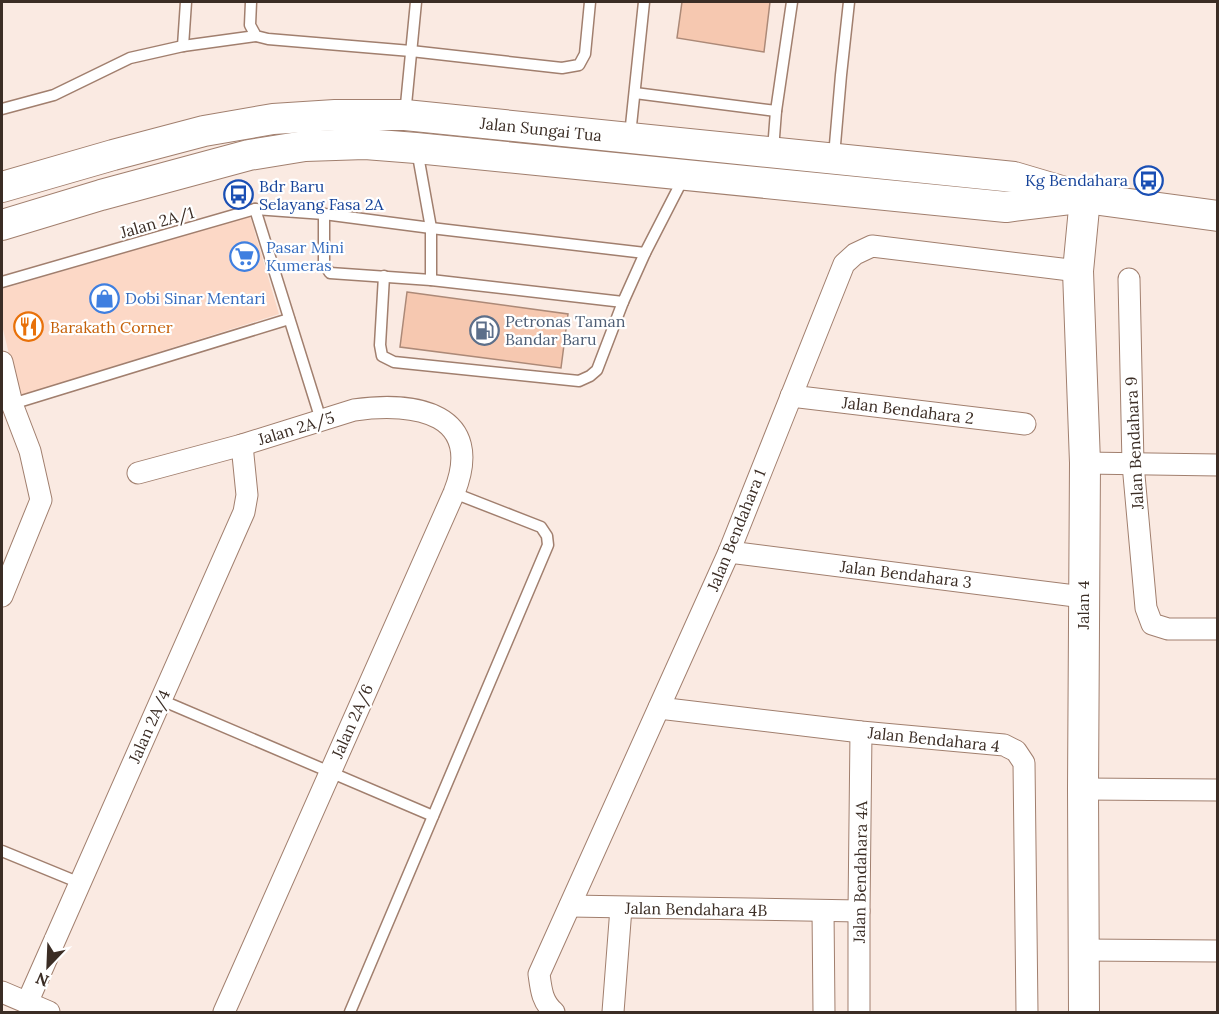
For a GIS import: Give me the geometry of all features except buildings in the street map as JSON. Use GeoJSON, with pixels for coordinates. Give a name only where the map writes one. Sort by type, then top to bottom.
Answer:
{"type":"FeatureCollection","features":[{"type":"Feature","properties":{"kind":"main road","name":"Jalan Sungai Tua"},"geometry":{"type":"LineString","coordinates":[[2,187],[204,131],[284,119],[405,116],[1014,177],[1085,198],[1218,216]]}},
{"type":"Feature","properties":{"kind":"main road","name":"Jalan Sungai Tua"},"geometry":{"type":"LineString","coordinates":[[2,225],[101,195],[249,155],[305,146],[365,144],[1006,207],[1085,198]]}},
{"type":"Feature","properties":{"kind":"main road","name":"Jalan 4"},"geometry":{"type":"LineString","coordinates":[[1084,1012],[1085,463],[1078,271],[1085,198]]}},
{"type":"Feature","properties":{"kind":"street","name":"Jalan Bendahara 1"},"geometry":{"type":"LineString","coordinates":[[554,1012],[549,1008],[541,992],[539,974],[729,552],[844,264],[855,254],[872,246],[1078,271]]}},
{"type":"Feature","properties":{"kind":"street","name":"Jalan Bendahara 9"},"geometry":{"type":"LineString","coordinates":[[1129,279],[1133,464],[1146,608],[1152,624],[1168,629],[1218,629]]}},
{"type":"Feature","properties":{"kind":"street"},"geometry":{"type":"LineString","coordinates":[[2,362],[12,404],[30,451],[41,500],[2,596]]}},
{"type":"Feature","properties":{"kind":"street","name":"Jalan Bendahara 2"},"geometry":{"type":"LineString","coordinates":[[791,396],[1025,424]]}},
{"type":"Feature","properties":{"kind":"street","name":"Jalan 2A/5"},"geometry":{"type":"LineString","coordinates":[[138,473],[242,445],[354,410],[393,407],[412,410],[443,420],[453,428]]}},
{"type":"Feature","properties":{"kind":"street","name":"Jalan 2A/6"},"geometry":{"type":"LineString","coordinates":[[224,1012],[460,479],[462,452],[460,440],[453,428]]}},
{"type":"Feature","properties":{"kind":"street","name":"Jalan 2A/4"},"geometry":{"type":"LineString","coordinates":[[27,1003],[244,512],[247,495],[242,445]]}},
{"type":"Feature","properties":{"kind":"street"},"geometry":{"type":"LineString","coordinates":[[1085,463],[1218,465]]}},
{"type":"Feature","properties":{"kind":"street","name":"Jalan Bendahara 3"},"geometry":{"type":"LineString","coordinates":[[729,552],[1083,597]]}},
{"type":"Feature","properties":{"kind":"street","name":"Jalan Bendahara 4"},"geometry":{"type":"LineString","coordinates":[[659,708],[861,732],[1004,745],[1016,751],[1024,763],[1027,1012]]}},
{"type":"Feature","properties":{"kind":"street","name":"Jalan Bendahara 4A"},"geometry":{"type":"LineString","coordinates":[[859,1012],[861,732]]}},
{"type":"Feature","properties":{"kind":"street"},"geometry":{"type":"LineString","coordinates":[[1083,789],[1218,790]]}},
{"type":"Feature","properties":{"kind":"street","name":"Jalan Bendahara 4B"},"geometry":{"type":"LineString","coordinates":[[570,906],[859,911]]}},
{"type":"Feature","properties":{"kind":"street"},"geometry":{"type":"LineString","coordinates":[[613,1012],[621,908]]}},
{"type":"Feature","properties":{"kind":"street"},"geometry":{"type":"LineString","coordinates":[[823,911],[824,1012]]}},
{"type":"Feature","properties":{"kind":"street"},"geometry":{"type":"LineString","coordinates":[[1083,950],[1218,951]]}},
{"type":"Feature","properties":{"kind":"street"},"geometry":{"type":"LineString","coordinates":[[2,992],[49,1012]]}},
{"type":"Feature","properties":{"kind":"lane"},"geometry":{"type":"LineString","coordinates":[[183,46],[186,2]]}},
{"type":"Feature","properties":{"kind":"lane"},"geometry":{"type":"LineString","coordinates":[[251,2],[249,25],[256,36]]}},
{"type":"Feature","properties":{"kind":"lane"},"geometry":{"type":"LineString","coordinates":[[405,116],[416,2]]}},
{"type":"Feature","properties":{"kind":"lane"},"geometry":{"type":"LineString","coordinates":[[2,109],[54,94],[130,57],[183,46],[256,36],[562,68],[579,65],[585,54],[590,2]]}},
{"type":"Feature","properties":{"kind":"lane"},"geometry":{"type":"LineString","coordinates":[[630,138],[644,2]]}},
{"type":"Feature","properties":{"kind":"lane"},"geometry":{"type":"LineString","coordinates":[[773,153],[776,111],[792,2]]}},
{"type":"Feature","properties":{"kind":"lane"},"geometry":{"type":"LineString","coordinates":[[834,159],[849,2]]}},
{"type":"Feature","properties":{"kind":"lane"},"geometry":{"type":"LineString","coordinates":[[634,93],[776,111]]}},
{"type":"Feature","properties":{"kind":"lane"},"geometry":{"type":"LineString","coordinates":[[416,148],[431,228],[431,280]]}},
{"type":"Feature","properties":{"kind":"lane"},"geometry":{"type":"LineString","coordinates":[[384,276],[380,345],[382,356],[394,362],[579,381],[597,370],[645,253],[685,175]]}},
{"type":"Feature","properties":{"kind":"lane"},"geometry":{"type":"LineString","coordinates":[[255,209],[321,420]]}},
{"type":"Feature","properties":{"kind":"lane","name":"Jalan 2A/1"},"geometry":{"type":"LineString","coordinates":[[2,282],[255,209],[324,214],[645,253]]}},
{"type":"Feature","properties":{"kind":"lane"},"geometry":{"type":"LineString","coordinates":[[324,214],[324,264],[330,273],[431,280],[623,302]]}},
{"type":"Feature","properties":{"kind":"lane"},"geometry":{"type":"LineString","coordinates":[[12,404],[289,318]]}},
{"type":"Feature","properties":{"kind":"lane"},"geometry":{"type":"LineString","coordinates":[[350,1012],[548,545],[547,536],[541,527],[454,493]]}},
{"type":"Feature","properties":{"kind":"lane"},"geometry":{"type":"LineString","coordinates":[[160,700],[433,816]]}},
{"type":"Feature","properties":{"kind":"lane"},"geometry":{"type":"LineString","coordinates":[[2,851],[80,883]]}},
{"type":"Feature","properties":{"kind":"shaded area"},"geometry":{"type":"Polygon","coordinates":[[[250,216],[279,314],[19,396],[2,325],[2,289],[250,216]]]}},
{"type":"Feature","properties":{"kind":"place","name":"Kg Bendahara"},"geometry":{"type":"Point","coordinates":[1149,180]}},
{"type":"Feature","properties":{"kind":"place","name":"Bdr Baru Selayang Fasa 2A"},"geometry":{"type":"Point","coordinates":[238,195]}},
{"type":"Feature","properties":{"kind":"place","name":"Pasar Mini Kumeras"},"geometry":{"type":"Point","coordinates":[245,256]}},
{"type":"Feature","properties":{"kind":"place","name":"Dobi Sinar Mentari"},"geometry":{"type":"Point","coordinates":[104,298]}},
{"type":"Feature","properties":{"kind":"place","name":"Barakath Corner"},"geometry":{"type":"Point","coordinates":[29,327]}},
{"type":"Feature","properties":{"kind":"place","name":"Petronas Taman Bandar Baru"},"geometry":{"type":"Point","coordinates":[484,330]}}]}
